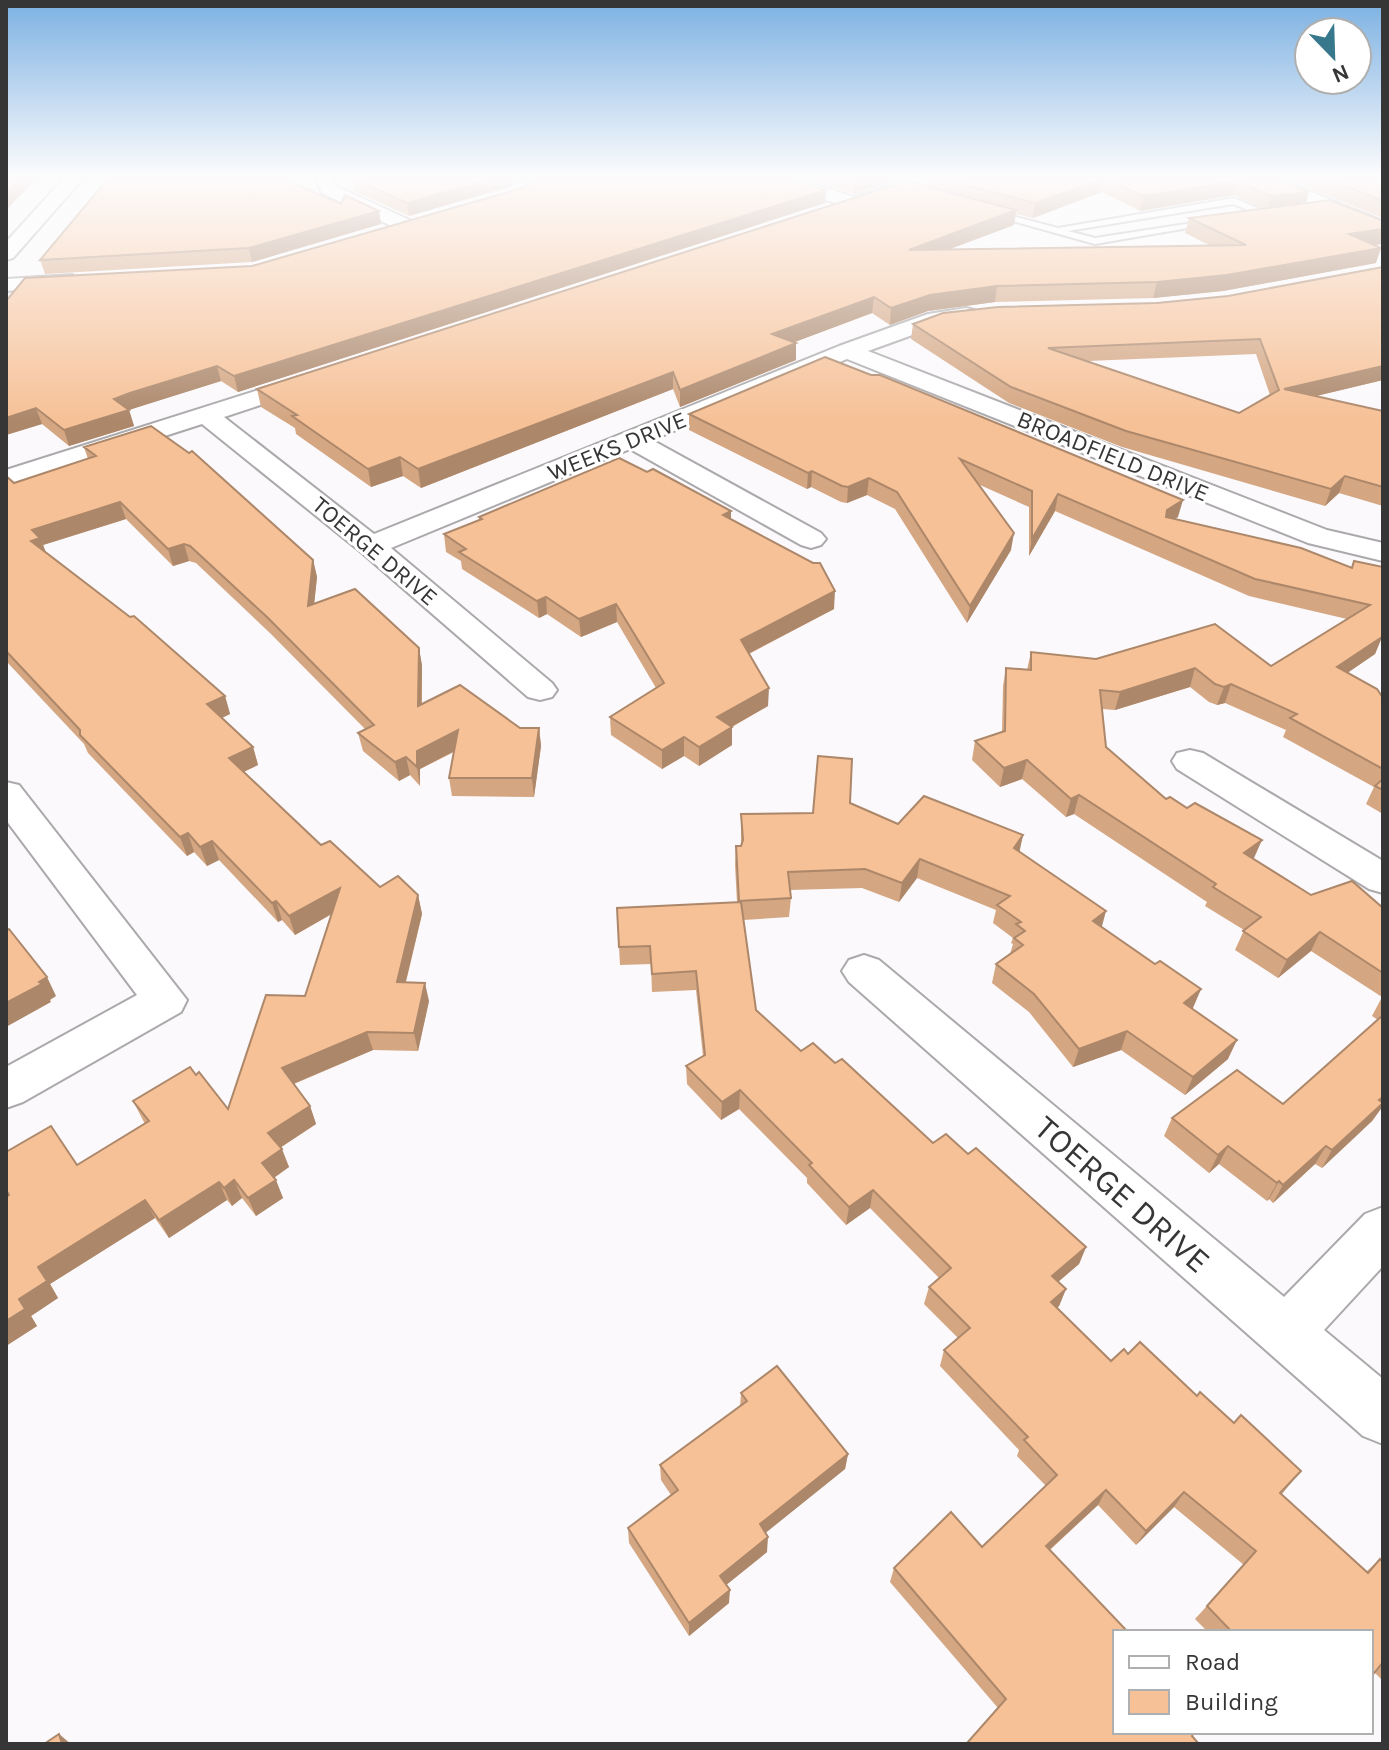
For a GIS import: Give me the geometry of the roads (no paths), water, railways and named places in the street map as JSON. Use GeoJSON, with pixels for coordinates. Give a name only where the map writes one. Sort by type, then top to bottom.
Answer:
{"type":"FeatureCollection","features":[{"type":"Feature","properties":{"kind":"street"},"geometry":{"type":"LineString","coordinates":[[6,285],[99,280]]}},
{"type":"Feature","properties":{"kind":"street","name":"WEEKS DRIVE"},"geometry":{"type":"LineString","coordinates":[[371,546],[847,351],[936,319],[995,312]]}},
{"type":"Feature","properties":{"kind":"street","name":"BROADFIELD DRIVE"},"geometry":{"type":"LineString","coordinates":[[847,351],[1318,537],[1383,552]]}},
{"type":"Feature","properties":{"kind":"street"},"geometry":{"type":"LineString","coordinates":[[6,479],[326,376]]}},
{"type":"Feature","properties":{"kind":"street","name":"TOERGE DRIVE"},"geometry":{"type":"LineString","coordinates":[[206,415],[371,546],[540,690]]}},
{"type":"Feature","properties":{"kind":"street"},"geometry":{"type":"LineString","coordinates":[[632,440],[811,539]]}},
{"type":"Feature","properties":{"kind":"street"},"geometry":{"type":"LineString","coordinates":[[1190,761],[1383,879]]}},
{"type":"Feature","properties":{"kind":"street"},"geometry":{"type":"LineString","coordinates":[[6,794],[165,1000],[6,1089]]}},
{"type":"Feature","properties":{"kind":"street","name":"TOERGE DRIVE"},"geometry":{"type":"LineString","coordinates":[[864,971],[1383,1416]]}},
{"type":"Feature","properties":{"kind":"street"},"geometry":{"type":"LineString","coordinates":[[1286,1333],[1383,1230]]}}]}
